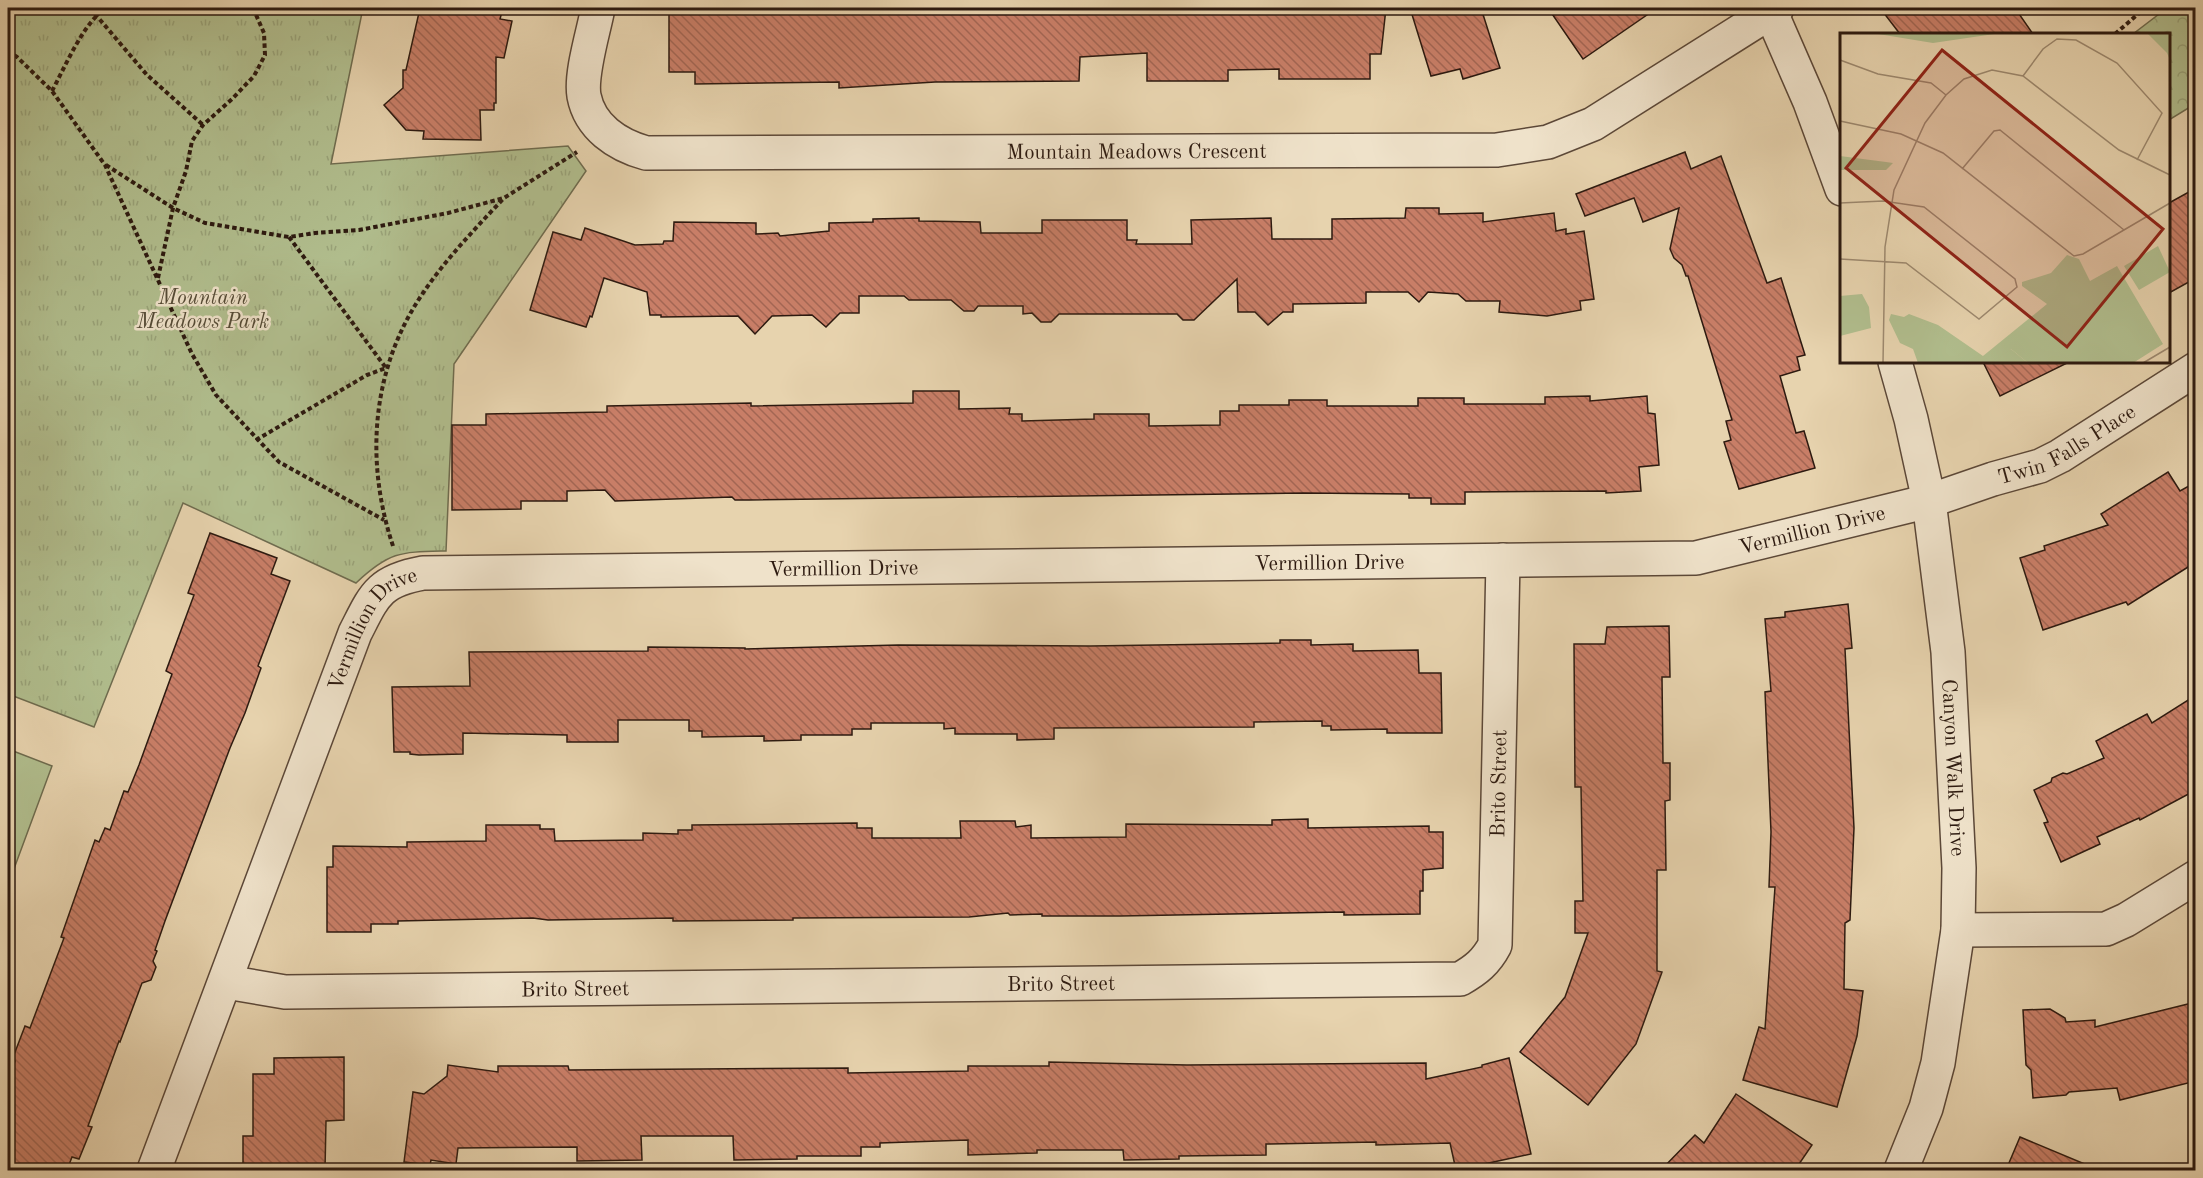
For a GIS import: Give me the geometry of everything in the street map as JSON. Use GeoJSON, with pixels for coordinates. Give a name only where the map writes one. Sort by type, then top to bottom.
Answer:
{"type":"FeatureCollection","features":[{"type":"Feature","properties":{"kind":"street","name":"Mountain Meadows Crescent"},"geometry":{"type":"LineString","coordinates":[[598,8],[585,71],[584,94],[591,116],[605,133],[628,148],[646,153],[1497,150],[1548,142],[1593,124],[1772,9]]}},
{"type":"Feature","properties":{"kind":"street"},"geometry":{"type":"LineString","coordinates":[[1772,9],[1840,184]]}},
{"type":"Feature","properties":{"kind":"street","name":"Canyon Walk Drive"},"geometry":{"type":"LineString","coordinates":[[1895,363],[1911,418],[1929,501],[1948,652],[1959,868],[1958,930],[1938,1063],[1926,1108],[1901,1170]]}},
{"type":"Feature","properties":{"kind":"street","name":"Twin Falls Place"},"geometry":{"type":"LineString","coordinates":[[1929,501],[2040,466],[2060,456],[2196,369]]}},
{"type":"Feature","properties":{"kind":"street","name":"Vermillion Drive"},"geometry":{"type":"LineString","coordinates":[[154,1170],[355,633],[372,600],[384,586],[403,577],[423,573],[1696,558],[1929,501]]}},
{"type":"Feature","properties":{"kind":"street","name":"Brito Street"},"geometry":{"type":"LineString","coordinates":[[226,982],[285,992],[1460,979],[1480,968],[1489,958],[1495,945],[1503,560]]}},
{"type":"Feature","properties":{"kind":"street"},"geometry":{"type":"LineString","coordinates":[[1958,930],[2106,929],[2126,920],[2196,877]]}},
{"type":"Feature","properties":{"kind":"path"},"geometry":{"type":"LineString","coordinates":[[90,8],[98,14],[147,75],[203,125]]}},
{"type":"Feature","properties":{"kind":"path"},"geometry":{"type":"LineString","coordinates":[[52,91],[75,48],[98,14],[105,8]]}},
{"type":"Feature","properties":{"kind":"path"},"geometry":{"type":"LineString","coordinates":[[157,279],[173,208],[186,171],[192,141],[203,125],[254,76],[265,55],[264,33],[253,8]]}},
{"type":"Feature","properties":{"kind":"path"},"geometry":{"type":"LineString","coordinates":[[2116,33],[2145,8]]}},
{"type":"Feature","properties":{"kind":"path"},"geometry":{"type":"LineString","coordinates":[[8,51],[52,91],[105,165],[192,354],[216,395],[279,462],[384,520]]}},
{"type":"Feature","properties":{"kind":"path"},"geometry":{"type":"LineString","coordinates":[[403,577],[384,520],[377,481],[375,451],[377,408],[386,368],[402,330],[420,297],[452,254],[504,198],[605,133]]}},
{"type":"Feature","properties":{"kind":"path"},"geometry":{"type":"LineString","coordinates":[[105,165],[173,208],[205,223],[290,237],[359,230],[448,213],[504,198]]}},
{"type":"Feature","properties":{"kind":"path"},"geometry":{"type":"LineString","coordinates":[[290,237],[386,368]]}},
{"type":"Feature","properties":{"kind":"path"},"geometry":{"type":"LineString","coordinates":[[256,440],[367,375],[386,368]]}},
{"type":"Feature","properties":{"kind":"green space","name":"Mountain Meadows Park"},"geometry":{"type":"Polygon","coordinates":[[[8,8],[363,8],[331,164],[568,146],[586,171],[454,364],[446,551],[397,555],[378,565],[356,583],[183,503],[94,727],[8,694],[8,8]]]}},
{"type":"Feature","properties":{"kind":"green space"},"geometry":{"type":"Polygon","coordinates":[[[2167,8],[2196,8],[2195,104],[2170,119],[2170,33],[2134,33],[2167,8]]]}},
{"type":"Feature","properties":{"kind":"green space"},"geometry":{"type":"Polygon","coordinates":[[[8,749],[52,766],[8,885],[8,749]]]}},
{"type":"Feature","properties":{"kind":"building"},"geometry":{"type":"Polygon","coordinates":[[[420,8],[503,8],[500,19],[512,21],[504,58],[496,57],[494,110],[480,110],[481,140],[423,139],[424,131],[406,130],[384,105],[403,88],[403,70],[406,70],[420,8]]]}},
{"type":"Feature","properties":{"kind":"building"},"geometry":{"type":"Polygon","coordinates":[[[669,8],[1386,8],[1381,54],[1370,54],[1370,79],[1279,79],[1279,69],[1228,70],[1228,81],[1147,81],[1147,53],[1080,57],[1079,81],[935,82],[839,88],[839,82],[695,84],[695,72],[669,72],[669,8]]]}},
{"type":"Feature","properties":{"kind":"building"},"geometry":{"type":"Polygon","coordinates":[[[1410,8],[1481,8],[1500,68],[1463,79],[1460,69],[1431,76],[1410,8]]]}},
{"type":"Feature","properties":{"kind":"building"},"geometry":{"type":"Polygon","coordinates":[[[1548,8],[1657,8],[1583,59],[1548,8]]]}},
{"type":"Feature","properties":{"kind":"building"},"geometry":{"type":"Polygon","coordinates":[[[1880,8],[2015,8],[2032,33],[1899,33],[1880,8]]]}},
{"type":"Feature","properties":{"kind":"building"},"geometry":{"type":"Polygon","coordinates":[[[1685,152],[1691,169],[1721,156],[1767,283],[1781,278],[1805,355],[1797,357],[1800,370],[1780,376],[1796,433],[1804,431],[1815,468],[1739,489],[1724,442],[1731,440],[1726,421],[1732,420],[1688,276],[1670,249],[1679,208],[1643,222],[1634,198],[1585,216],[1576,194],[1685,152]]]}},
{"type":"Feature","properties":{"kind":"building"},"geometry":{"type":"Polygon","coordinates":[[[2196,188],[2196,278],[2170,292],[2170,202],[2196,188]]]}},
{"type":"Feature","properties":{"kind":"building"},"geometry":{"type":"Polygon","coordinates":[[[1406,208],[1439,208],[1439,214],[1483,213],[1483,222],[1554,213],[1556,231],[1566,229],[1566,234],[1584,231],[1594,299],[1580,301],[1581,310],[1547,316],[1499,312],[1500,301],[1466,301],[1458,294],[1428,292],[1419,302],[1408,292],[1366,292],[1366,303],[1293,304],[1293,312],[1283,312],[1268,325],[1255,312],[1238,312],[1237,279],[1194,320],[1183,320],[1177,314],[1059,314],[1051,322],[1041,322],[1032,313],[1023,314],[1023,306],[978,306],[974,311],[964,311],[951,300],[909,300],[904,296],[859,296],[859,313],[840,313],[826,327],[812,315],[772,316],[755,334],[738,316],[661,317],[661,315],[650,315],[647,292],[604,278],[592,317],[590,316],[586,327],[530,310],[553,232],[581,240],[585,228],[635,245],[663,244],[664,241],[673,241],[674,222],[756,223],[756,234],[778,233],[780,236],[829,231],[829,223],[873,222],[873,219],[919,218],[919,221],[980,222],[981,233],[1042,233],[1042,220],[1127,220],[1127,240],[1137,240],[1136,244],[1192,244],[1191,220],[1271,218],[1272,239],[1332,239],[1332,219],[1405,218],[1406,208]]]}},
{"type":"Feature","properties":{"kind":"building"},"geometry":{"type":"Polygon","coordinates":[[[1984,363],[2067,363],[2000,396],[1984,363]]]}},
{"type":"Feature","properties":{"kind":"building"},"geometry":{"type":"Polygon","coordinates":[[[913,391],[959,391],[959,409],[1010,408],[1009,414],[1022,414],[1022,421],[1094,419],[1094,414],[1149,414],[1149,426],[1220,425],[1220,411],[1239,411],[1239,405],[1289,405],[1289,400],[1327,400],[1327,406],[1418,406],[1418,398],[1464,398],[1464,404],[1545,404],[1545,397],[1590,396],[1590,401],[1647,396],[1648,413],[1655,414],[1659,465],[1639,467],[1641,491],[1606,493],[1606,491],[1465,492],[1465,504],[1431,504],[1431,498],[1409,498],[1409,494],[1304,493],[749,500],[735,500],[732,497],[615,501],[605,490],[567,491],[567,501],[521,501],[521,509],[452,510],[452,425],[486,425],[486,414],[607,412],[607,406],[913,403],[913,391]]]}},
{"type":"Feature","properties":{"kind":"building"},"geometry":{"type":"Polygon","coordinates":[[[2168,472],[2180,491],[2196,482],[2196,562],[2128,605],[2126,602],[2043,630],[2020,558],[2045,550],[2044,546],[2108,525],[2101,514],[2168,472]]]}},
{"type":"Feature","properties":{"kind":"building"},"geometry":{"type":"Polygon","coordinates":[[[210,533],[277,558],[271,574],[290,581],[258,666],[261,668],[245,713],[165,921],[155,950],[157,951],[153,961],[156,967],[151,980],[142,983],[88,1126],[92,1127],[79,1159],[72,1157],[67,1170],[8,1170],[8,1083],[15,1061],[12,1060],[25,1026],[30,1028],[64,938],[61,937],[95,840],[99,842],[105,828],[110,830],[124,791],[128,792],[139,765],[172,674],[166,671],[194,595],[188,593],[210,533]]]}},
{"type":"Feature","properties":{"kind":"building"},"geometry":{"type":"Polygon","coordinates":[[[1848,604],[1852,648],[1845,649],[1854,828],[1850,920],[1845,923],[1844,989],[1863,991],[1857,1036],[1837,1107],[1743,1080],[1759,1027],[1765,1029],[1775,887],[1769,887],[1771,832],[1765,692],[1771,691],[1765,619],[1785,617],[1785,612],[1848,604]]]}},
{"type":"Feature","properties":{"kind":"building"},"geometry":{"type":"Polygon","coordinates":[[[1669,626],[1670,677],[1662,677],[1663,763],[1670,763],[1670,800],[1665,801],[1666,870],[1657,870],[1657,971],[1662,972],[1636,1044],[1588,1105],[1520,1052],[1565,997],[1588,933],[1575,933],[1575,901],[1583,901],[1581,787],[1575,787],[1574,644],[1605,644],[1607,627],[1669,626]]]}},
{"type":"Feature","properties":{"kind":"building"},"geometry":{"type":"Polygon","coordinates":[[[1280,640],[1311,640],[1311,645],[1353,644],[1353,651],[1418,650],[1419,673],[1441,673],[1442,733],[1387,733],[1387,729],[1331,730],[1331,726],[1322,726],[1322,721],[1254,722],[1254,727],[1054,728],[1054,739],[1017,740],[1017,734],[955,734],[955,728],[944,729],[944,723],[871,723],[871,729],[852,729],[852,735],[801,735],[801,740],[764,741],[764,736],[702,737],[702,731],[689,731],[689,720],[618,720],[618,742],[567,742],[567,735],[463,733],[463,754],[419,755],[410,754],[410,752],[394,752],[392,687],[470,686],[469,652],[648,651],[648,647],[745,649],[898,645],[1090,646],[1280,643],[1280,640]]]}},
{"type":"Feature","properties":{"kind":"building"},"geometry":{"type":"Polygon","coordinates":[[[2196,695],[2196,790],[2140,820],[2139,818],[2097,837],[2100,844],[2061,862],[2044,823],[2048,822],[2034,790],[2051,782],[2052,778],[2104,758],[2096,741],[2147,714],[2152,723],[2196,695]]]}},
{"type":"Feature","properties":{"kind":"building"},"geometry":{"type":"Polygon","coordinates":[[[1308,819],[1308,828],[1429,826],[1429,832],[1443,832],[1443,868],[1423,870],[1420,914],[1344,915],[1344,912],[1042,916],[1042,914],[1010,915],[1008,913],[969,917],[673,921],[673,918],[548,920],[533,918],[398,921],[398,924],[371,924],[371,932],[327,932],[327,867],[333,867],[333,846],[407,847],[407,842],[486,841],[486,825],[540,825],[540,829],[554,829],[555,841],[643,840],[643,833],[678,834],[678,830],[692,830],[692,825],[857,823],[857,828],[872,828],[872,838],[961,838],[960,821],[1015,821],[1016,827],[1031,825],[1031,838],[1126,837],[1126,824],[1272,825],[1272,820],[1308,819]]]}},
{"type":"Feature","properties":{"kind":"building"},"geometry":{"type":"Polygon","coordinates":[[[2196,1002],[2196,1081],[2120,1100],[2117,1088],[2033,1098],[2031,1070],[2026,1065],[2023,1010],[2050,1009],[2065,1018],[2066,1022],[2095,1020],[2095,1027],[2196,1002]]]}},
{"type":"Feature","properties":{"kind":"building"},"geometry":{"type":"Polygon","coordinates":[[[344,1057],[344,1120],[326,1121],[325,1170],[243,1170],[243,1136],[253,1136],[253,1074],[274,1074],[274,1058],[344,1057]]]}},
{"type":"Feature","properties":{"kind":"building"},"geometry":{"type":"Polygon","coordinates":[[[1509,1058],[1531,1154],[1456,1170],[1450,1143],[1266,1144],[1266,1155],[1179,1156],[1179,1159],[1124,1160],[1123,1150],[1037,1150],[1037,1153],[968,1155],[968,1140],[880,1143],[880,1147],[861,1147],[861,1156],[797,1156],[797,1159],[734,1160],[733,1136],[641,1136],[642,1160],[577,1161],[577,1147],[458,1148],[456,1164],[431,1160],[430,1165],[404,1162],[413,1092],[424,1094],[447,1076],[448,1065],[498,1072],[498,1066],[568,1066],[569,1070],[848,1068],[848,1073],[968,1071],[968,1066],[1049,1066],[1049,1062],[1187,1065],[1426,1063],[1426,1079],[1482,1067],[1482,1065],[1509,1058]]]}},
{"type":"Feature","properties":{"kind":"building"},"geometry":{"type":"Polygon","coordinates":[[[1736,1094],[1812,1145],[1795,1170],[1661,1170],[1695,1135],[1704,1143],[1736,1094]]]}},
{"type":"Feature","properties":{"kind":"building"},"geometry":{"type":"Polygon","coordinates":[[[2020,1137],[2099,1170],[2006,1170],[2020,1137]]]}}]}
